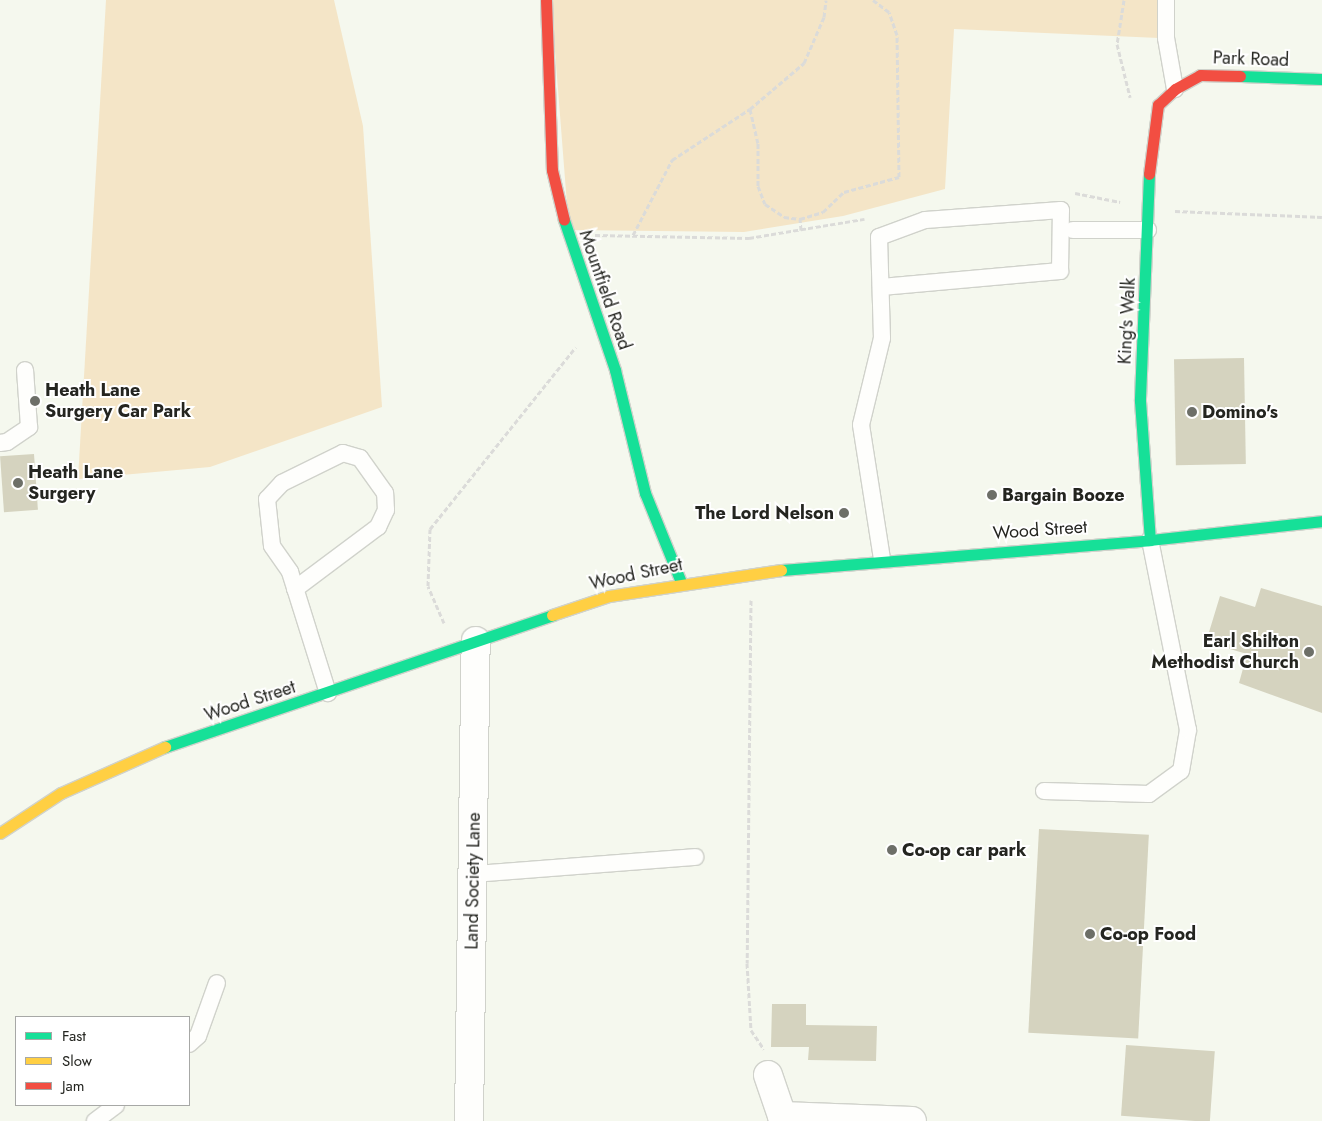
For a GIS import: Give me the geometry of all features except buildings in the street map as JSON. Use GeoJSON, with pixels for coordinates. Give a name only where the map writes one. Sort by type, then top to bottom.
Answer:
{"type":"FeatureCollection","features":[{"type":"Feature","properties":{"kind":"street","name":"Mountfield Road"},"geometry":{"type":"LineString","coordinates":[[546,0],[552,170],[570,248],[615,370],[645,494],[681,582]]}},
{"type":"Feature","properties":{"kind":"street","name":"Park Road"},"geometry":{"type":"LineString","coordinates":[[1158,105],[1174,89],[1200,75],[1322,79]]}},
{"type":"Feature","properties":{"kind":"street","name":"King's Walk"},"geometry":{"type":"LineString","coordinates":[[1150,540],[1140,401],[1149,167],[1158,105]]}},
{"type":"Feature","properties":{"kind":"street","name":"Wood Street"},"geometry":{"type":"LineString","coordinates":[[0,832],[61,792],[138,756],[609,596],[681,582],[751,572],[882,559],[1150,540],[1322,521]]}},
{"type":"Feature","properties":{"kind":"street","name":"Land Society Lane"},"geometry":{"type":"LineString","coordinates":[[466,645],[474,874],[469,1121]]}},
{"type":"Feature","properties":{"kind":"street"},"geometry":{"type":"LineString","coordinates":[[768,1075],[781,1118],[912,1121]]}},
{"type":"Feature","properties":{"kind":"lane"},"geometry":{"type":"LineString","coordinates":[[1166,0],[1166,38],[1174,89]]}},
{"type":"Feature","properties":{"kind":"lane"},"geometry":{"type":"LineString","coordinates":[[881,287],[1060,271],[1061,210],[926,220],[879,237],[882,338],[861,425],[882,559]]}},
{"type":"Feature","properties":{"kind":"lane"},"geometry":{"type":"LineString","coordinates":[[1074,230],[1148,230]]}},
{"type":"Feature","properties":{"kind":"lane"},"geometry":{"type":"LineString","coordinates":[[0,443],[8,442],[29,427],[25,370]]}},
{"type":"Feature","properties":{"kind":"lane"},"geometry":{"type":"LineString","coordinates":[[295,589],[378,528],[386,510],[385,492],[360,458],[343,453],[282,483],[268,498],[272,546],[290,572],[295,589],[328,693]]}},
{"type":"Feature","properties":{"kind":"lane"},"geometry":{"type":"LineString","coordinates":[[1044,791],[1149,794],[1181,771],[1186,720],[1150,540]]}},
{"type":"Feature","properties":{"kind":"lane"},"geometry":{"type":"LineString","coordinates":[[474,874],[695,857]]}},
{"type":"Feature","properties":{"kind":"lane"},"geometry":{"type":"LineString","coordinates":[[190,1043],[198,1036],[216,983]]}},
{"type":"Feature","properties":{"kind":"lane"},"geometry":{"type":"LineString","coordinates":[[95,1121],[115,1106]]}},
{"type":"Feature","properties":{"kind":"path"},"geometry":{"type":"LineString","coordinates":[[633,235],[672,160],[750,109],[804,63],[824,17],[826,0]]}},
{"type":"Feature","properties":{"kind":"path"},"geometry":{"type":"LineString","coordinates":[[750,109],[758,142],[758,186],[765,204],[784,217],[800,219],[823,212],[844,192],[899,177],[898,34],[889,12],[873,0]]}},
{"type":"Feature","properties":{"kind":"path"},"geometry":{"type":"LineString","coordinates":[[1124,0],[1117,44],[1131,101]]}},
{"type":"Feature","properties":{"kind":"path"},"geometry":{"type":"LineString","coordinates":[[800,219],[802,230]]}},
{"type":"Feature","properties":{"kind":"path"},"geometry":{"type":"LineString","coordinates":[[466,645],[428,586],[430,529],[597,321]]}},
{"type":"Feature","properties":{"kind":"path"},"geometry":{"type":"LineString","coordinates":[[751,572],[748,962],[751,1030],[772,1061],[768,1075]]}},
{"type":"Feature","properties":{"kind":"shaded area"},"geometry":{"type":"Polygon","coordinates":[[[106,0],[334,0],[363,126],[382,407],[210,467],[78,479],[106,0]]]}},
{"type":"Feature","properties":{"kind":"shaded area"},"geometry":{"type":"Polygon","coordinates":[[[551,0],[1159,0],[1159,38],[954,29],[945,189],[843,216],[744,232],[569,230],[551,0]]]}},
{"type":"Feature","properties":{"kind":"traffic: fast"},"geometry":{"type":"LineString","coordinates":[[1240,76],[1322,79]]}},
{"type":"Feature","properties":{"kind":"traffic: fast"},"geometry":{"type":"LineString","coordinates":[[1149,174],[1140,401],[1150,540]]}},
{"type":"Feature","properties":{"kind":"traffic: fast"},"geometry":{"type":"LineString","coordinates":[[564,220],[615,370],[645,493],[681,582]]}},
{"type":"Feature","properties":{"kind":"traffic: fast"},"geometry":{"type":"LineString","coordinates":[[781,570],[1150,540],[1322,521]]}},
{"type":"Feature","properties":{"kind":"traffic: fast"},"geometry":{"type":"LineString","coordinates":[[165,747],[552,615]]}},
{"type":"Feature","properties":{"kind":"traffic: slow"},"geometry":{"type":"LineString","coordinates":[[552,615],[609,596],[781,570]]}},
{"type":"Feature","properties":{"kind":"traffic: slow"},"geometry":{"type":"LineString","coordinates":[[0,833],[61,793],[165,747]]}},
{"type":"Feature","properties":{"kind":"traffic: jam"},"geometry":{"type":"LineString","coordinates":[[546,0],[552,170],[564,220]]}},
{"type":"Feature","properties":{"kind":"traffic: jam"},"geometry":{"type":"LineString","coordinates":[[1149,174],[1158,105],[1175,89],[1200,75],[1240,76]]}},
{"type":"Feature","properties":{"kind":"place","name":"Heath Lane Surgery Car Park"},"geometry":{"type":"Point","coordinates":[35,401]}},
{"type":"Feature","properties":{"kind":"place","name":"Domino's"},"geometry":{"type":"Point","coordinates":[1192,412]}},
{"type":"Feature","properties":{"kind":"place","name":"Heath Lane Surgery"},"geometry":{"type":"Point","coordinates":[18,483]}},
{"type":"Feature","properties":{"kind":"place","name":"Bargain Booze"},"geometry":{"type":"Point","coordinates":[992,495]}},
{"type":"Feature","properties":{"kind":"place","name":"The Lord Nelson"},"geometry":{"type":"Point","coordinates":[844,513]}},
{"type":"Feature","properties":{"kind":"place","name":"Earl Shilton Methodist Church"},"geometry":{"type":"Point","coordinates":[1309,652]}},
{"type":"Feature","properties":{"kind":"place","name":"Co-op car park"},"geometry":{"type":"Point","coordinates":[892,850]}},
{"type":"Feature","properties":{"kind":"place","name":"Co-op Food"},"geometry":{"type":"Point","coordinates":[1090,934]}}]}
